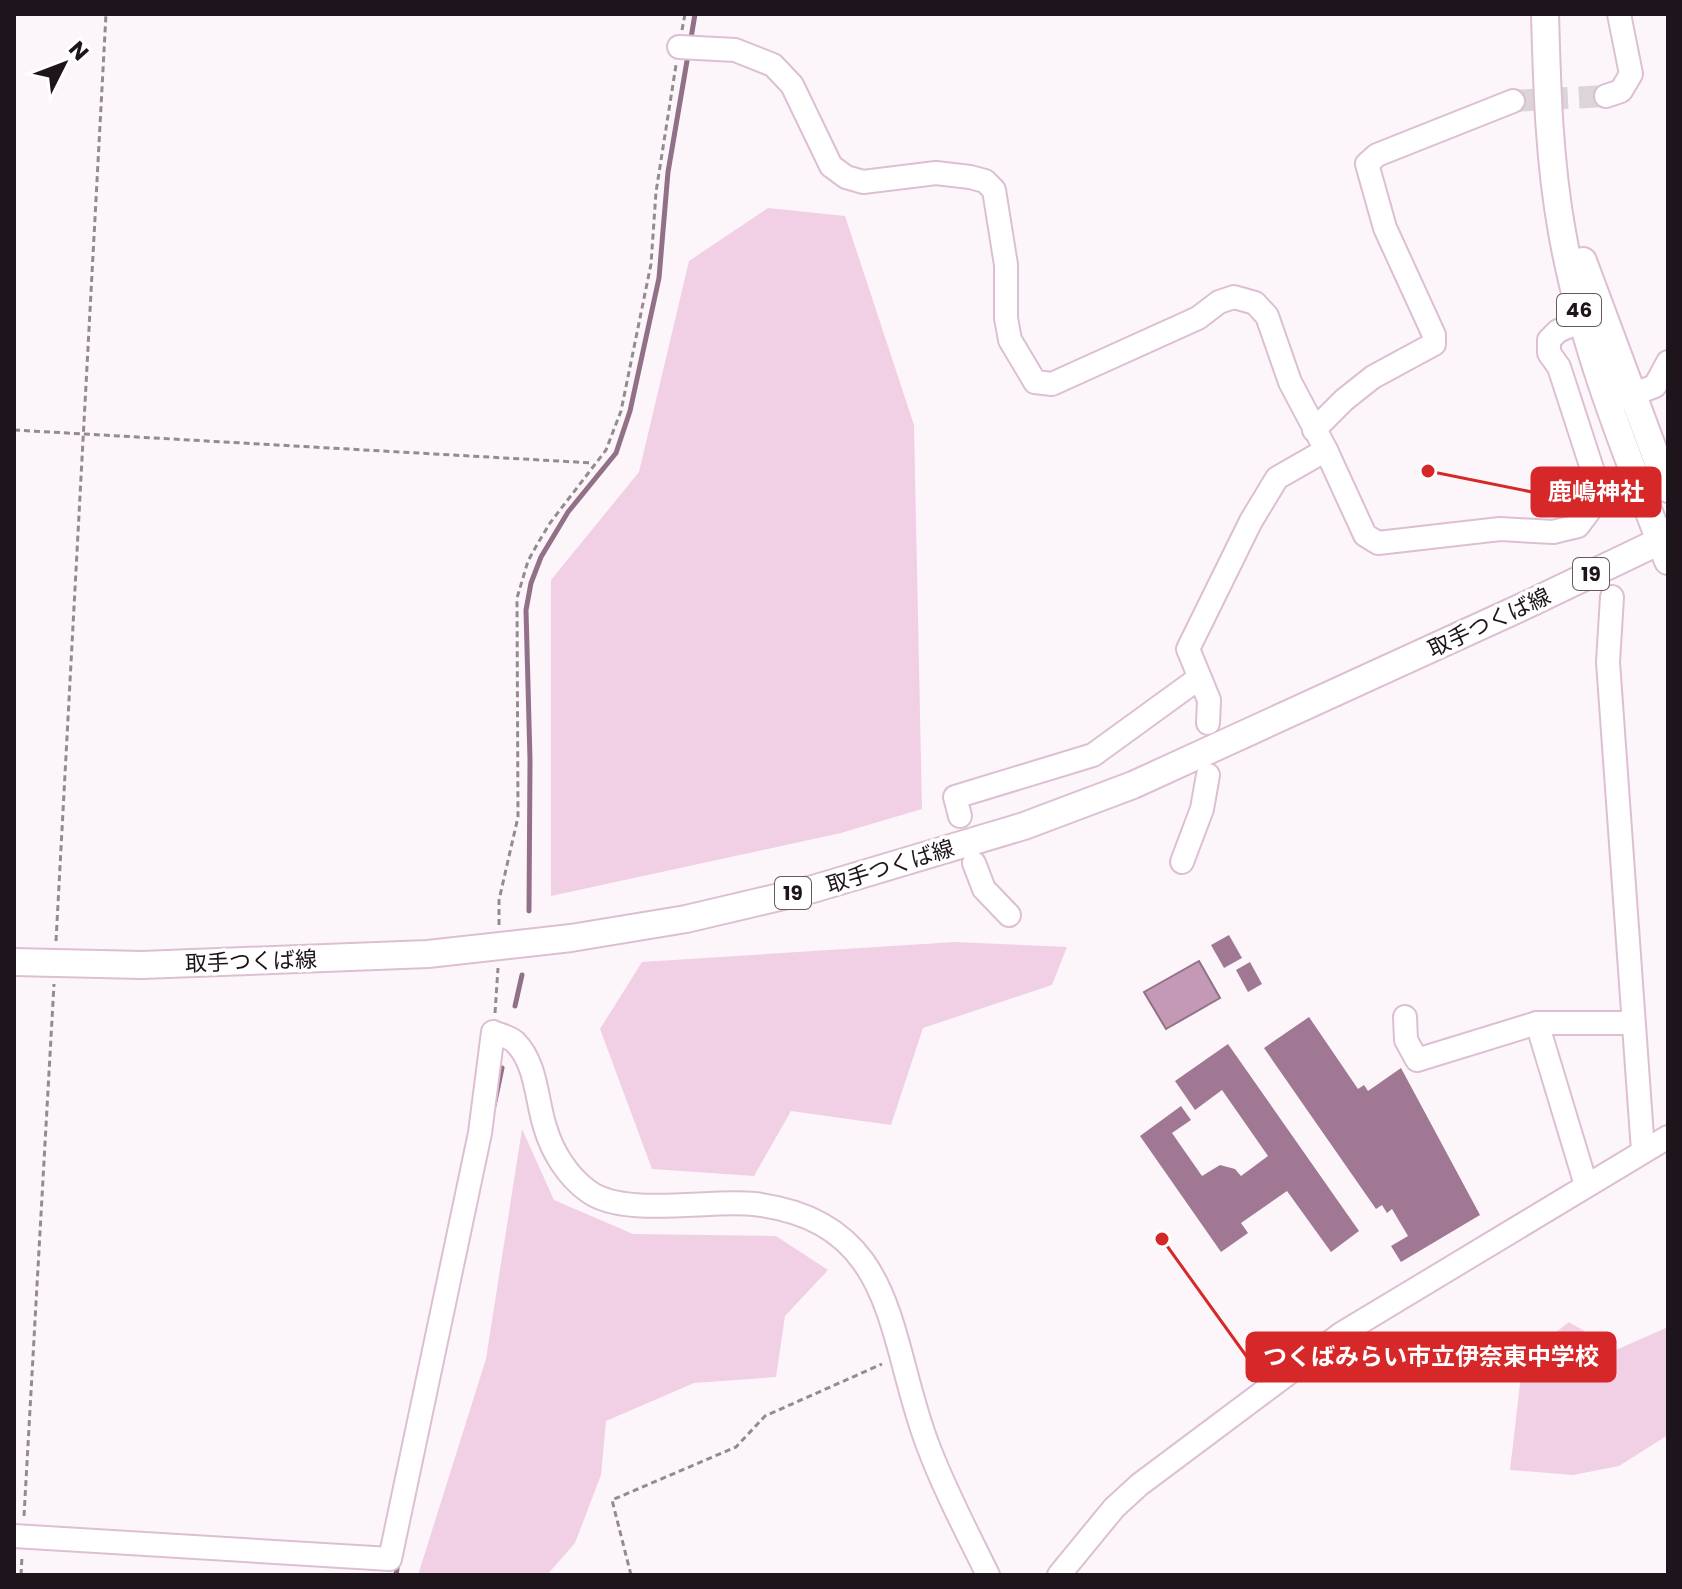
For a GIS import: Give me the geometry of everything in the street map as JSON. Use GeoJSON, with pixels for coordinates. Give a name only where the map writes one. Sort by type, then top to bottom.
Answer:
{"type":"FeatureCollection","features":[{"type":"Feature","properties":{"kind":"main road","name":"46"},"geometry":{"type":"LineString","coordinates":[[1545,14],[1555,186],[1562,233],[1666,543]]}},
{"type":"Feature","properties":{"kind":"main road","name":"46"},"geometry":{"type":"LineString","coordinates":[[1620,400],[1668,489]]}},
{"type":"Feature","properties":{"kind":"main road","name":"取手つくば線"},"geometry":{"type":"LineString","coordinates":[[14,962],[142,965],[428,954],[571,938],[686,919],[813,889],[1024,826],[1133,785],[1666,543]]}},
{"type":"Feature","properties":{"kind":"street"},"geometry":{"type":"LineString","coordinates":[[1606,96],[1621,91],[1631,74],[1619,14]]}},
{"type":"Feature","properties":{"kind":"street"},"geometry":{"type":"LineString","coordinates":[[679,47],[735,50],[773,65],[792,85],[831,166],[846,177],[863,182],[936,173],[985,181],[994,190],[1006,265],[1006,318],[1010,340],[1035,382],[1052,384],[1198,318],[1219,302],[1234,297],[1255,303],[1267,316],[1290,382],[1365,535],[1378,543],[1500,529],[1553,532],[1578,526],[1592,507],[1597,484],[1559,367],[1549,353],[1549,340],[1558,331],[1591,318]]}},
{"type":"Feature","properties":{"kind":"street"},"geometry":{"type":"LineString","coordinates":[[1314,430],[1373,377],[1434,344],[1434,335],[1385,228],[1367,164],[1377,155],[1513,101]]}},
{"type":"Feature","properties":{"kind":"street"},"geometry":{"type":"LineString","coordinates":[[1620,400],[1655,386],[1668,362]]}},
{"type":"Feature","properties":{"kind":"street"},"geometry":{"type":"LineString","coordinates":[[1208,723],[1209,700],[1188,649],[1251,521],[1277,478],[1326,450]]}},
{"type":"Feature","properties":{"kind":"street"},"geometry":{"type":"LineString","coordinates":[[1612,597],[1608,662],[1643,1151]]}},
{"type":"Feature","properties":{"kind":"street"},"geometry":{"type":"LineString","coordinates":[[960,816],[955,797],[1093,755],[1199,678]]}},
{"type":"Feature","properties":{"kind":"street"},"geometry":{"type":"LineString","coordinates":[[1182,862],[1202,809],[1208,775]]}},
{"type":"Feature","properties":{"kind":"street"},"geometry":{"type":"LineString","coordinates":[[974,863],[984,889],[1009,915]]}},
{"type":"Feature","properties":{"kind":"street"},"geometry":{"type":"LineString","coordinates":[[1405,1017],[1406,1040],[1417,1060],[1537,1023],[1633,1023]]}},
{"type":"Feature","properties":{"kind":"street"},"geometry":{"type":"LineString","coordinates":[[1537,1023],[1586,1185]]}},
{"type":"Feature","properties":{"kind":"street"},"geometry":{"type":"LineString","coordinates":[[18,1537],[390,1559],[480,1133],[493,1032],[513,1040],[526,1058],[536,1085],[545,1128],[560,1161],[578,1184],[596,1197],[617,1203],[745,1203],[775,1207],[829,1228],[854,1249],[874,1276],[887,1305],[926,1442],[988,1575]]}},
{"type":"Feature","properties":{"kind":"street"},"geometry":{"type":"LineString","coordinates":[[1059,1575],[1114,1508],[1170,1460],[1341,1334],[1668,1137]]}},
{"type":"Feature","properties":{"kind":"path"},"geometry":{"type":"LineString","coordinates":[[21,1575],[18,1537],[55,964],[106,14]]}},
{"type":"Feature","properties":{"kind":"path"},"geometry":{"type":"LineString","coordinates":[[493,1032],[499,900],[518,817],[517,598],[528,561],[550,523],[613,437],[621,411],[651,264],[658,179],[685,14]]}},
{"type":"Feature","properties":{"kind":"path"},"geometry":{"type":"LineString","coordinates":[[14,430],[596,463]]}},
{"type":"Feature","properties":{"kind":"path"},"geometry":{"type":"LineString","coordinates":[[631,1575],[612,1500],[736,1447],[765,1416],[900,1356]]}},
{"type":"Feature","properties":{"kind":"shaded area"},"geometry":{"type":"Polygon","coordinates":[[[768,208],[845,216],[914,425],[922,809],[841,833],[551,896],[551,580],[639,472],[689,261],[768,208]]]}},
{"type":"Feature","properties":{"kind":"shaded area"},"geometry":{"type":"Polygon","coordinates":[[[955,942],[1067,947],[1052,985],[923,1028],[891,1125],[791,1111],[754,1176],[652,1169],[600,1029],[642,962],[955,942]]]}},
{"type":"Feature","properties":{"kind":"shaded area"},"geometry":{"type":"Polygon","coordinates":[[[1199,961],[1220,998],[1166,1029],[1144,992],[1199,961]]]}},
{"type":"Feature","properties":{"kind":"shaded area"},"geometry":{"type":"Polygon","coordinates":[[[522,1129],[554,1200],[633,1234],[776,1236],[828,1270],[785,1316],[776,1377],[694,1383],[606,1421],[601,1475],[575,1543],[547,1575],[418,1575],[486,1359],[522,1129]]]}},
{"type":"Feature","properties":{"kind":"shaded area"},"geometry":{"type":"Polygon","coordinates":[[[1569,1322],[1616,1350],[1668,1327],[1668,1435],[1619,1466],[1573,1475],[1510,1470],[1523,1358],[1569,1322]]]}},
{"type":"Feature","properties":{"kind":"building"},"geometry":{"type":"Polygon","coordinates":[[[1229,935],[1242,958],[1224,968],[1211,945],[1229,935]]]}},
{"type":"Feature","properties":{"kind":"building"},"geometry":{"type":"Polygon","coordinates":[[[1250,962],[1262,984],[1248,992],[1236,970],[1250,962]]]}},
{"type":"Feature","properties":{"kind":"building"},"geometry":{"type":"Polygon","coordinates":[[[1309,1017],[1358,1089],[1364,1085],[1368,1091],[1401,1068],[1480,1215],[1401,1262],[1391,1246],[1408,1236],[1392,1209],[1387,1213],[1382,1205],[1376,1209],[1264,1048],[1309,1017]]]}},
{"type":"Feature","properties":{"kind":"building"},"geometry":{"type":"Polygon","coordinates":[[[1228,1044],[1359,1231],[1331,1252],[1287,1191],[1241,1223],[1248,1233],[1221,1252],[1140,1136],[1181,1106],[1191,1120],[1172,1133],[1202,1176],[1220,1165],[1235,1169],[1241,1176],[1268,1156],[1222,1090],[1195,1110],[1175,1081],[1228,1044]]]}},
{"type":"Feature","properties":{"kind":"waterway"},"geometry":{"type":"LineString","coordinates":[[691,38],[695,14]]}},
{"type":"Feature","properties":{"kind":"waterway"},"geometry":{"type":"LineString","coordinates":[[529,911],[530,760],[526,610],[531,583],[541,557],[568,512],[616,453],[630,411],[659,278],[668,172],[688,55]]}},
{"type":"Feature","properties":{"kind":"waterway"},"geometry":{"type":"LineString","coordinates":[[515,1006],[522,975]]}},
{"type":"Feature","properties":{"kind":"waterway"},"geometry":{"type":"LineString","coordinates":[[494,1106],[502,1068]]}},
{"type":"Feature","properties":{"kind":"waterway"},"geometry":{"type":"LineString","coordinates":[[396,1575],[398,1562]]}},
{"type":"Feature","properties":{"kind":"tunnel"},"geometry":{"type":"LineString","coordinates":[[1513,101],[1606,96]]}},
{"type":"Feature","properties":{"kind":"place","name":"鹿嶋神社"},"geometry":{"type":"Point","coordinates":[1428,471]}},
{"type":"Feature","properties":{"kind":"place","name":"つくばみらい市立伊奈東中学校"},"geometry":{"type":"Point","coordinates":[1162,1239]}}]}
